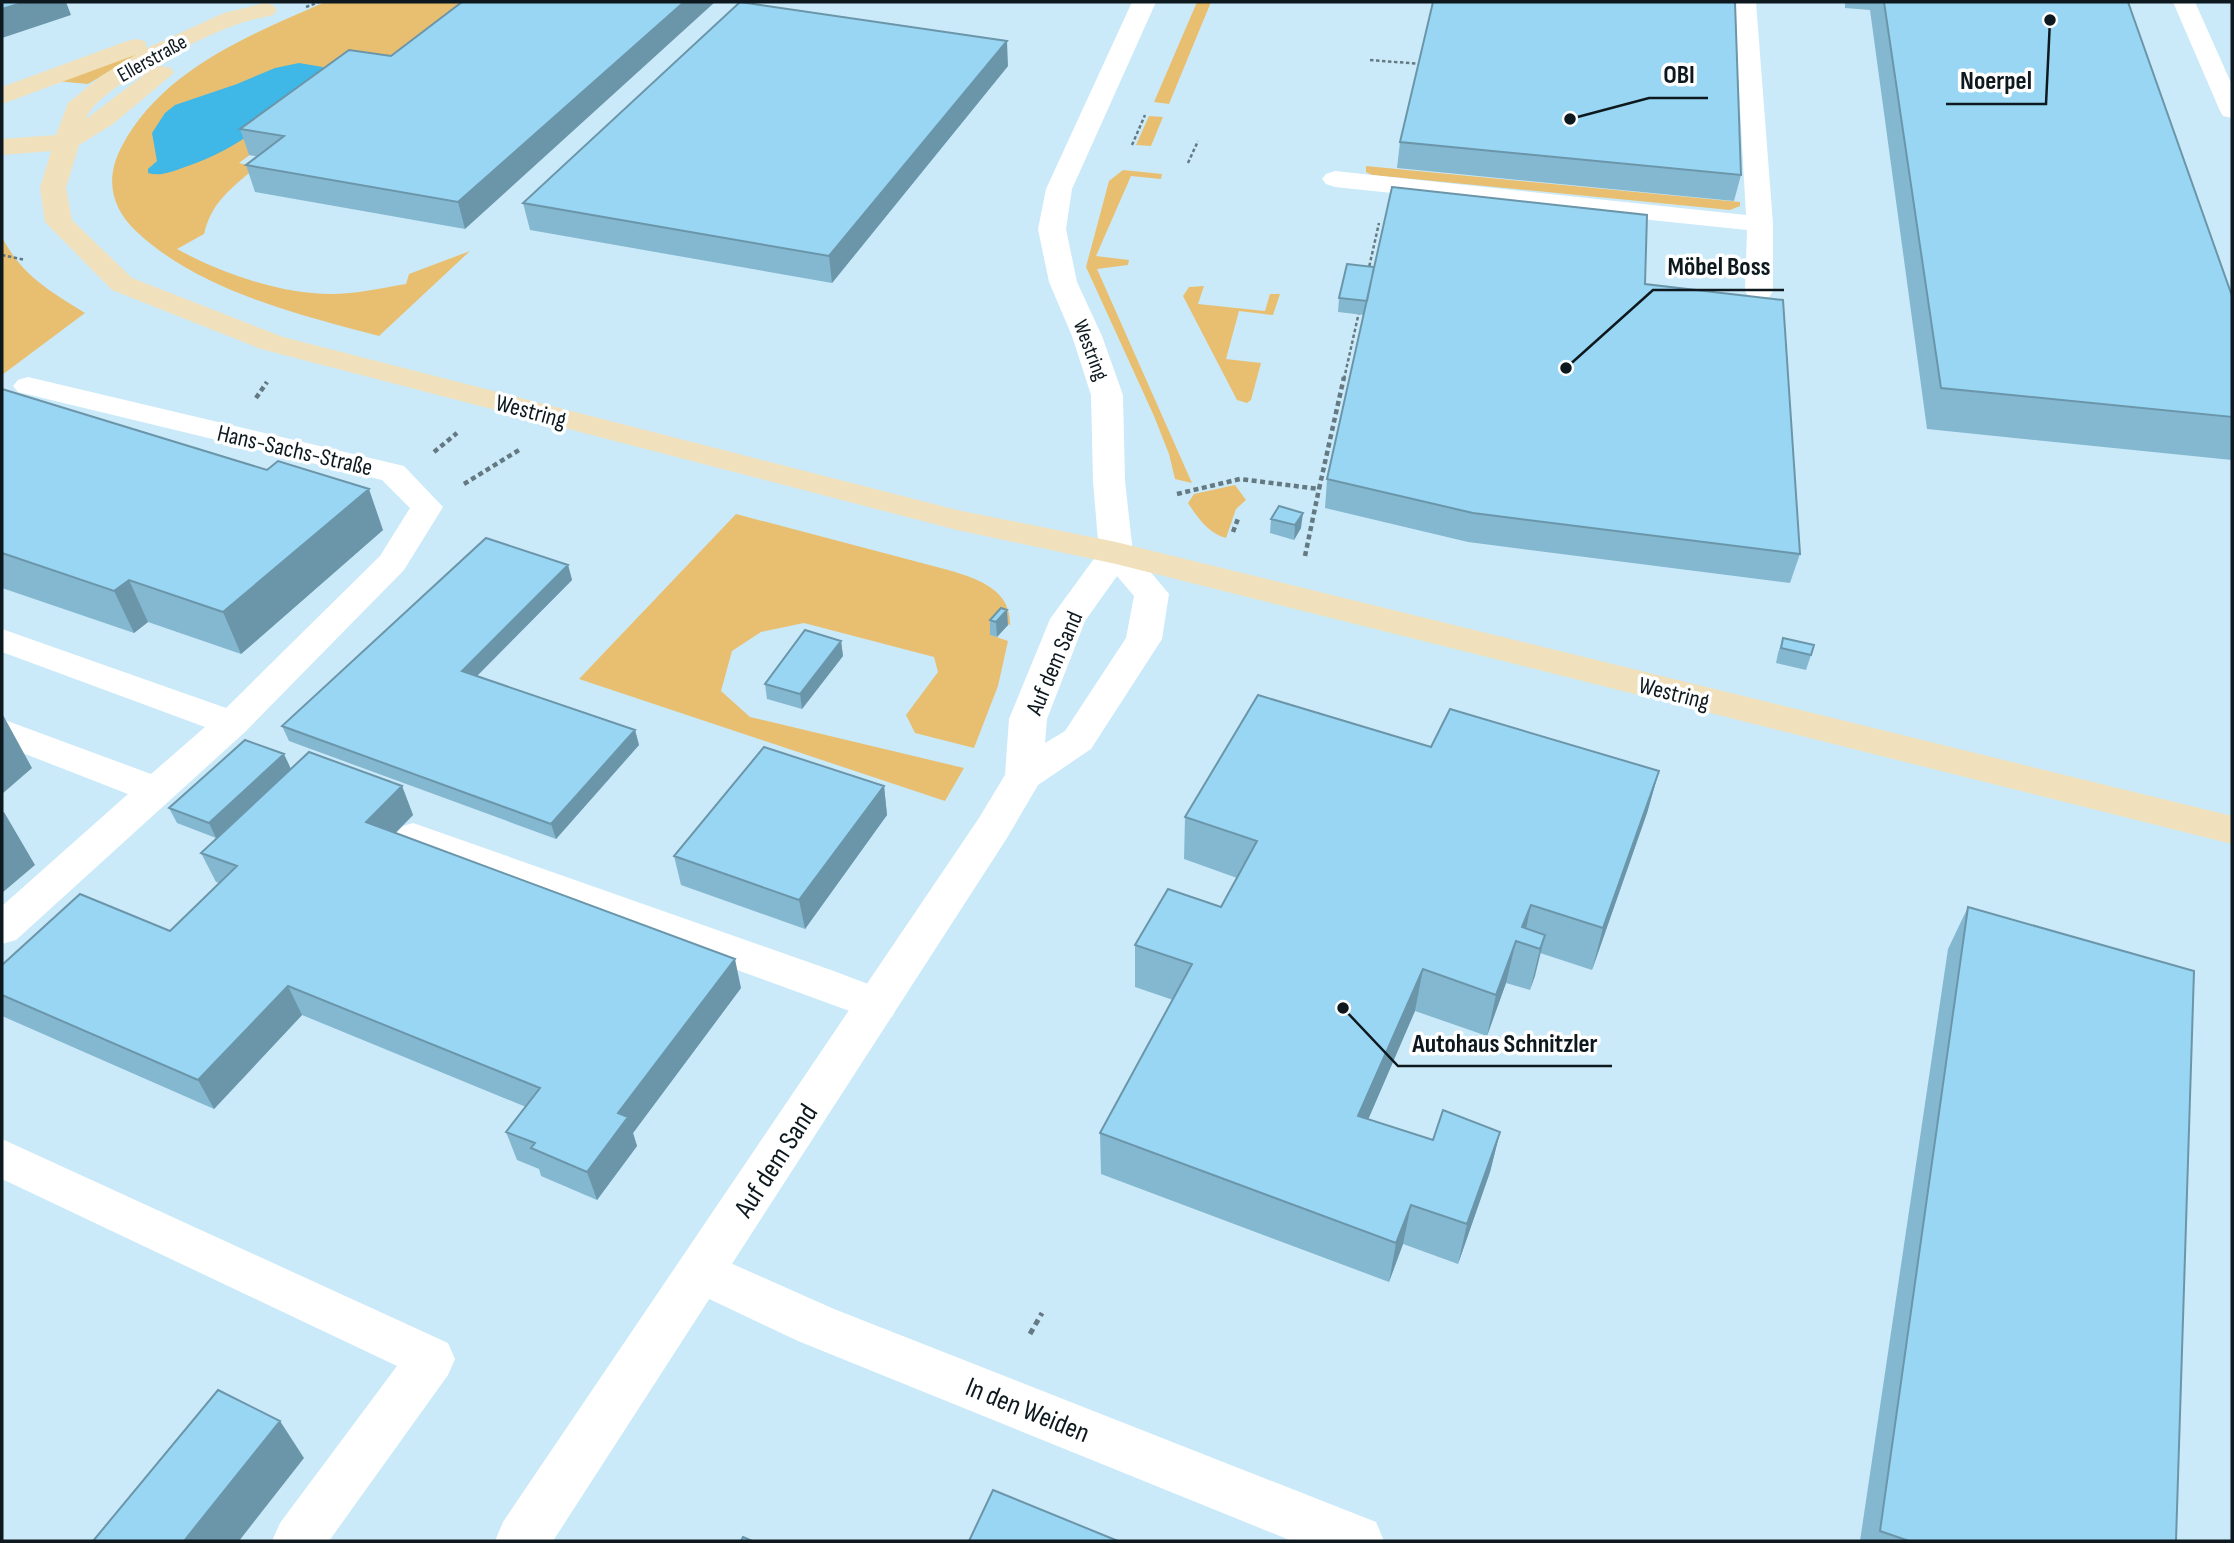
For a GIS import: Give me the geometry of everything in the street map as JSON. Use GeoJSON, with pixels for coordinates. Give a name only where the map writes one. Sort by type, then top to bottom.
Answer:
{"type":"FeatureCollection","features":[{"type":"Feature","properties":{"kind":"main road","name":"Ellerstraße"},"geometry":{"type":"LineString","coordinates":[[67,140],[77,108],[97,90],[153,54],[232,18],[275,6]]}},
{"type":"Feature","properties":{"kind":"main road","name":"Ellerstraße"},"geometry":{"type":"LineString","coordinates":[[2,147],[67,140],[120,108],[136,91],[187,56],[275,6]]}},
{"type":"Feature","properties":{"kind":"main road"},"geometry":{"type":"LineString","coordinates":[[2,96],[135,47],[232,18]]}},
{"type":"Feature","properties":{"kind":"main road"},"geometry":{"type":"LineString","coordinates":[[14,121],[67,140]]}},
{"type":"Feature","properties":{"kind":"main road","name":"Westring"},"geometry":{"type":"LineString","coordinates":[[67,140],[53,188],[59,222],[122,284],[272,343],[957,520],[1116,553],[2232,830]]}},
{"type":"Feature","properties":{"kind":"street","name":"Westring"},"geometry":{"type":"LineString","coordinates":[[1116,553],[1109,481],[1107,395],[1087,336],[1063,282],[1052,229],[1059,189],[1144,2]]}},
{"type":"Feature","properties":{"kind":"street","name":"Auf dem Sand"},"geometry":{"type":"LineString","coordinates":[[522,1541],[993,828],[1024,775],[1028,719],[1068,619],[1116,553],[1152,594],[1144,639],[1078,740],[1024,775]]}},
{"type":"Feature","properties":{"kind":"street","name":"In den Weiden"},"geometry":{"type":"LineString","coordinates":[[701,1272],[809,1322],[1357,1541]]}},
{"type":"Feature","properties":{"kind":"lane"},"geometry":{"type":"LineString","coordinates":[[1745,2],[1760,223],[1759,291]]}},
{"type":"Feature","properties":{"kind":"lane"},"geometry":{"type":"LineString","coordinates":[[2184,2],[2232,111]]}},
{"type":"Feature","properties":{"kind":"lane"},"geometry":{"type":"LineString","coordinates":[[1335,179],[1760,223]]}},
{"type":"Feature","properties":{"kind":"lane","name":"Hans-Sachs-Straße"},"geometry":{"type":"LineString","coordinates":[[28,386],[393,473],[428,507]]}},
{"type":"Feature","properties":{"kind":"lane"},"geometry":{"type":"LineString","coordinates":[[2,929],[232,723],[392,563],[428,507]]}},
{"type":"Feature","properties":{"kind":"lane"},"geometry":{"type":"LineString","coordinates":[[2,640],[232,723]]}},
{"type":"Feature","properties":{"kind":"lane"},"geometry":{"type":"LineString","coordinates":[[2,731],[157,791]]}},
{"type":"Feature","properties":{"kind":"lane"},"geometry":{"type":"LineString","coordinates":[[414,837],[804,976],[877,1005]]}},
{"type":"Feature","properties":{"kind":"lane"},"geometry":{"type":"LineString","coordinates":[[2,1158],[431,1359],[298,1541]]}},
{"type":"Feature","properties":{"kind":"path"},"geometry":{"type":"LineString","coordinates":[[1370,60],[1421,64]]}},
{"type":"Feature","properties":{"kind":"path"},"geometry":{"type":"LineString","coordinates":[[1132,145],[1145,115]]}},
{"type":"Feature","properties":{"kind":"path"},"geometry":{"type":"LineString","coordinates":[[1188,163],[1198,141]]}},
{"type":"Feature","properties":{"kind":"path"},"geometry":{"type":"LineString","coordinates":[[1368,273],[1382,212]]}},
{"type":"Feature","properties":{"kind":"path"},"geometry":{"type":"LineString","coordinates":[[2,255],[25,260]]}},
{"type":"Feature","properties":{"kind":"path"},"geometry":{"type":"LineString","coordinates":[[1304,564],[1359,310]]}},
{"type":"Feature","properties":{"kind":"path"},"geometry":{"type":"LineString","coordinates":[[428,507],[523,448]]}},
{"type":"Feature","properties":{"kind":"path"},"geometry":{"type":"LineString","coordinates":[[1177,494],[1240,479],[1319,489]]}},
{"type":"Feature","properties":{"kind":"path"},"geometry":{"type":"LineString","coordinates":[[1233,533],[1239,516]]}},
{"type":"Feature","properties":{"kind":"path"},"geometry":{"type":"LineString","coordinates":[[1030,1334],[1042,1313]]}},
{"type":"Feature","properties":{"kind":"shaded area"},"geometry":{"type":"Polygon","coordinates":[[[325,2],[500,2],[356,75],[239,163],[256,167],[217,204],[204,234],[177,249],[232,274],[271,286],[331,294],[406,284],[409,274],[470,251],[379,336],[251,298],[190,270],[162,253],[137,232],[121,212],[113,191],[113,169],[122,146],[139,119],[160,96],[184,75],[239,42],[325,2]]]}},
{"type":"Feature","properties":{"kind":"shaded area"},"geometry":{"type":"Polygon","coordinates":[[[1197,2],[1211,2],[1169,104],[1154,102],[1197,2]]]}},
{"type":"Feature","properties":{"kind":"shaded area"},"geometry":{"type":"Polygon","coordinates":[[[140,53],[88,84],[56,81],[140,53]]]}},
{"type":"Feature","properties":{"kind":"shaded area"},"geometry":{"type":"Polygon","coordinates":[[[1149,116],[1163,117],[1151,146],[1136,145],[1149,116]]]}},
{"type":"Feature","properties":{"kind":"shaded area"},"geometry":{"type":"Polygon","coordinates":[[[1366,166],[1740,202],[1740,206],[1730,210],[1372,175],[1366,172],[1366,166]]]}},
{"type":"Feature","properties":{"kind":"shaded area"},"geometry":{"type":"Polygon","coordinates":[[[1123,170],[1162,174],[1161,179],[1131,176],[1096,256],[1129,260],[1128,265],[1097,269],[1192,483],[1175,479],[1169,454],[1154,416],[1086,267],[1109,181],[1123,170]]]}},
{"type":"Feature","properties":{"kind":"shaded area"},"geometry":{"type":"Polygon","coordinates":[[[2,237],[27,272],[85,313],[2,375],[2,237]]]}},
{"type":"Feature","properties":{"kind":"shaded area"},"geometry":{"type":"Polygon","coordinates":[[[1204,286],[1198,304],[1265,311],[1270,294],[1280,294],[1273,315],[1239,311],[1226,359],[1261,363],[1251,400],[1247,403],[1237,400],[1183,296],[1189,287],[1204,286]]]}},
{"type":"Feature","properties":{"kind":"shaded area"},"geometry":{"type":"Polygon","coordinates":[[[1235,485],[1246,500],[1236,509],[1226,538],[1209,529],[1188,503],[1194,494],[1235,485]]]}},
{"type":"Feature","properties":{"kind":"shaded area"},"geometry":{"type":"Polygon","coordinates":[[[736,514],[952,571],[983,583],[1000,595],[1009,613],[1010,625],[1002,623],[991,635],[1008,641],[998,686],[974,748],[915,733],[906,715],[938,672],[934,657],[804,623],[761,632],[732,651],[721,691],[750,717],[964,768],[945,801],[579,679],[736,514]]]}},
{"type":"Feature","properties":{"kind":"water"},"geometry":{"type":"Polygon","coordinates":[[[299,63],[323,67],[322,73],[259,128],[206,159],[167,173],[148,173],[148,169],[157,161],[152,133],[165,113],[175,105],[275,68],[299,63]]]}},
{"type":"Feature","properties":{"kind":"building"},"geometry":{"type":"Polygon","coordinates":[[[2,2],[25,2],[2,9],[2,2]]]}},
{"type":"Feature","properties":{"kind":"building"},"geometry":{"type":"Polygon","coordinates":[[[462,2],[684,2],[458,202],[246,165],[284,136],[240,129],[349,50],[391,56],[462,2]]]}},
{"type":"Feature","properties":{"kind":"building"},"geometry":{"type":"Polygon","coordinates":[[[740,2],[1007,41],[829,256],[523,203],[740,2]]]}},
{"type":"Feature","properties":{"kind":"building"},"geometry":{"type":"Polygon","coordinates":[[[1433,2],[1735,2],[1741,175],[1400,142],[1433,2]]]}},
{"type":"Feature","properties":{"kind":"building"},"geometry":{"type":"Polygon","coordinates":[[[1884,2],[2128,2],[2232,296],[2232,417],[1941,388],[1884,2]]]}},
{"type":"Feature","properties":{"kind":"building"},"geometry":{"type":"Polygon","coordinates":[[[1392,187],[1647,215],[1645,284],[1783,300],[1800,554],[1473,513],[1327,479],[1392,187]]]}},
{"type":"Feature","properties":{"kind":"building"},"geometry":{"type":"Polygon","coordinates":[[[1347,264],[1374,267],[1367,301],[1339,298],[1347,264]]]}},
{"type":"Feature","properties":{"kind":"building"},"geometry":{"type":"Polygon","coordinates":[[[2,389],[267,470],[278,461],[369,489],[223,612],[129,580],[114,591],[2,553],[2,389]]]}},
{"type":"Feature","properties":{"kind":"building"},"geometry":{"type":"Polygon","coordinates":[[[1279,506],[1303,513],[1295,525],[1271,519],[1279,506]]]}},
{"type":"Feature","properties":{"kind":"building"},"geometry":{"type":"Polygon","coordinates":[[[486,538],[568,565],[462,671],[635,730],[551,824],[282,726],[486,538]]]}},
{"type":"Feature","properties":{"kind":"building"},"geometry":{"type":"Polygon","coordinates":[[[1001,608],[1007,610],[996,622],[990,620],[1001,608]]]}},
{"type":"Feature","properties":{"kind":"building"},"geometry":{"type":"Polygon","coordinates":[[[805,630],[841,641],[800,694],[765,684],[805,630]]]}},
{"type":"Feature","properties":{"kind":"building"},"geometry":{"type":"Polygon","coordinates":[[[1783,638],[1814,645],[1811,655],[1781,648],[1783,638]]]}},
{"type":"Feature","properties":{"kind":"building"},"geometry":{"type":"Polygon","coordinates":[[[1258,695],[1431,747],[1450,709],[1659,771],[1603,928],[1531,905],[1522,927],[1545,935],[1540,949],[1516,941],[1496,995],[1423,969],[1358,1116],[1433,1140],[1443,1110],[1500,1132],[1467,1224],[1411,1205],[1396,1243],[1100,1133],[1192,964],[1135,945],[1168,889],[1221,907],[1257,841],[1185,817],[1258,695]]]}},
{"type":"Feature","properties":{"kind":"building"},"geometry":{"type":"Polygon","coordinates":[[[245,740],[284,754],[209,823],[169,808],[245,740]]]}},
{"type":"Feature","properties":{"kind":"building"},"geometry":{"type":"Polygon","coordinates":[[[764,747],[884,786],[799,900],[674,856],[764,747]]]}},
{"type":"Feature","properties":{"kind":"building"},"geometry":{"type":"Polygon","coordinates":[[[309,752],[402,786],[366,822],[735,959],[618,1113],[628,1117],[587,1172],[531,1148],[535,1143],[506,1132],[540,1088],[288,986],[198,1080],[2,995],[2,965],[80,894],[170,931],[237,866],[201,853],[309,752]]]}},
{"type":"Feature","properties":{"kind":"building"},"geometry":{"type":"Polygon","coordinates":[[[1968,907],[2194,971],[2176,1541],[1909,1541],[1880,1531],[1968,907]]]}},
{"type":"Feature","properties":{"kind":"building"},"geometry":{"type":"Polygon","coordinates":[[[218,1390],[280,1421],[184,1541],[93,1541],[218,1390]]]}},
{"type":"Feature","properties":{"kind":"building"},"geometry":{"type":"Polygon","coordinates":[[[993,1490],[1118,1541],[969,1541],[993,1490]]]}},
{"type":"Feature","properties":{"kind":"place","name":"Noerpel"},"geometry":{"type":"Point","coordinates":[2050,20]}},
{"type":"Feature","properties":{"kind":"place","name":"OBI"},"geometry":{"type":"Point","coordinates":[1570,119]}},
{"type":"Feature","properties":{"kind":"place","name":"Möbel Boss"},"geometry":{"type":"Point","coordinates":[1566,368]}},
{"type":"Feature","properties":{"kind":"place","name":"Autohaus Schnitzler"},"geometry":{"type":"Point","coordinates":[1343,1008]}}]}
